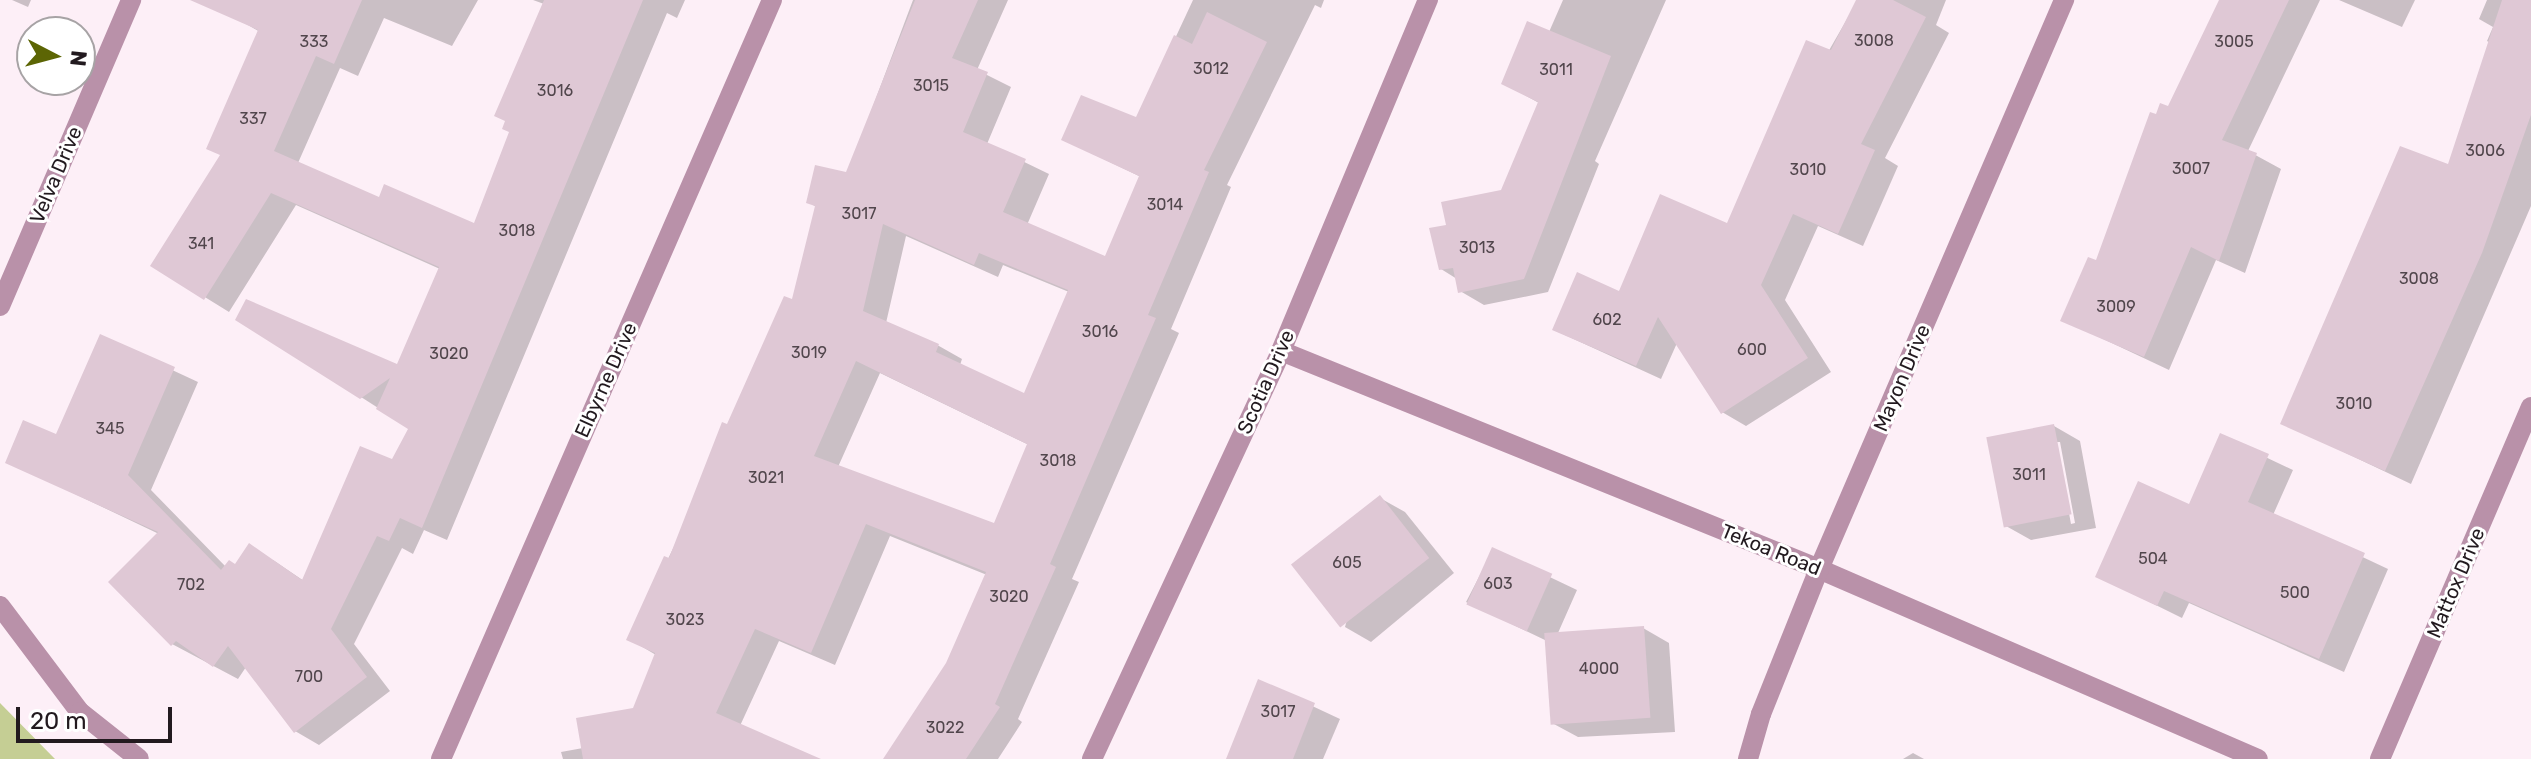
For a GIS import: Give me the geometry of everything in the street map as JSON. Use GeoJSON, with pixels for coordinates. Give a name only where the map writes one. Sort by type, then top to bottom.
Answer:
{"type":"FeatureCollection","features":[{"type":"Feature","properties":{"kind":"street","name":"Velva Drive"},"geometry":{"type":"LineString","coordinates":[[0,306],[131,0]]}},
{"type":"Feature","properties":{"kind":"street","name":"Elbyrne Drive"},"geometry":{"type":"LineString","coordinates":[[441,759],[772,0]]}},
{"type":"Feature","properties":{"kind":"street","name":"Scotia Drive"},"geometry":{"type":"LineString","coordinates":[[1092,759],[1281,351],[1428,0]]}},
{"type":"Feature","properties":{"kind":"street","name":"Mayon Drive"},"geometry":{"type":"LineString","coordinates":[[1748,759],[1761,714],[1819,569],[2064,0]]}},
{"type":"Feature","properties":{"kind":"street","name":"Tekoa Road"},"geometry":{"type":"LineString","coordinates":[[1281,351],[1819,569],[2258,759]]}},
{"type":"Feature","properties":{"kind":"street","name":"Mattox Drive"},"geometry":{"type":"LineString","coordinates":[[2380,759],[2531,407]]}},
{"type":"Feature","properties":{"kind":"street"},"geometry":{"type":"LineString","coordinates":[[0,606],[80,712],[139,759]]}},
{"type":"Feature","properties":{"kind":"green space"},"geometry":{"type":"Polygon","coordinates":[[[0,703],[55,759],[0,759],[0,703]]]}},
{"type":"Feature","properties":{"kind":"building"},"geometry":{"type":"Polygon","coordinates":[[[190,0],[362,0],[334,64],[316,56],[274,151],[379,197],[384,184],[474,223],[509,132],[502,129],[505,121],[494,116],[544,0],[643,0],[422,528],[400,518],[389,541],[377,536],[331,629],[367,677],[294,733],[228,646],[213,667],[176,641],[171,646],[108,582],[158,532],[5,463],[23,420],[56,434],[100,334],[175,367],[128,475],[221,570],[229,560],[235,564],[249,543],[302,580],[360,446],[392,459],[408,429],[376,409],[390,378],[360,399],[235,320],[246,299],[397,364],[439,267],[271,193],[204,300],[150,266],[220,155],[206,149],[258,30],[190,0]]]}},
{"type":"Feature","properties":{"kind":"building"},"geometry":{"type":"Polygon","coordinates":[[[915,0],[978,0],[952,58],[988,72],[963,132],[1026,159],[1003,212],[1105,256],[1139,176],[1061,140],[1081,95],[1136,117],[1174,35],[1192,44],[1207,12],[1267,42],[1204,170],[1209,172],[1148,315],[1156,318],[1050,564],[1056,567],[995,704],[1000,707],[966,759],[883,759],[946,663],[986,572],[866,524],[811,653],[755,629],[716,713],[821,759],[583,759],[576,718],[633,708],[655,653],[626,640],[664,556],[669,558],[722,422],[727,424],[784,296],[792,299],[815,206],[806,203],[815,165],[846,172],[915,0]],[[883,224],[863,311],[939,344],[936,352],[1024,393],[1068,290],[979,253],[974,265],[883,224]],[[856,361],[814,456],[994,523],[1027,444],[856,361]]]}},
{"type":"Feature","properties":{"kind":"building"},"geometry":{"type":"Polygon","coordinates":[[[1856,0],[1893,0],[1926,17],[1861,144],[1875,150],[1838,234],[1793,214],[1761,285],[1808,358],[1721,414],[1658,317],[1636,366],[1552,330],[1577,272],[1619,291],[1660,194],[1727,223],[1806,40],[1831,50],[1856,0]]]}},
{"type":"Feature","properties":{"kind":"building"},"geometry":{"type":"Polygon","coordinates":[[[2219,0],[2289,0],[2222,140],[2257,153],[2219,261],[2191,247],[2144,357],[2060,321],[2088,257],[2096,260],[2150,112],[2156,114],[2160,103],[2168,106],[2219,0]]]}},
{"type":"Feature","properties":{"kind":"building"},"geometry":{"type":"Polygon","coordinates":[[[2502,0],[2531,0],[2531,115],[2482,253],[2385,471],[2280,424],[2400,146],[2448,164],[2502,0]]]}},
{"type":"Feature","properties":{"kind":"building"},"geometry":{"type":"Polygon","coordinates":[[[1527,21],[1611,56],[1524,279],[1458,293],[1453,268],[1439,270],[1429,228],[1446,225],[1441,202],[1501,190],[1538,102],[1501,84],[1527,21]]]}},
{"type":"Feature","properties":{"kind":"building"},"geometry":{"type":"Polygon","coordinates":[[[2054,424],[2072,514],[2004,527],[1986,437],[2054,424]]]}},
{"type":"Feature","properties":{"kind":"building"},"geometry":{"type":"Polygon","coordinates":[[[2220,433],[2269,454],[2248,502],[2365,553],[2319,659],[2164,591],[2157,606],[2095,577],[2138,481],[2189,504],[2220,433]]]}},
{"type":"Feature","properties":{"kind":"building"},"geometry":{"type":"Polygon","coordinates":[[[1380,495],[1429,558],[1340,628],[1291,565],[1380,495]]]}},
{"type":"Feature","properties":{"kind":"building"},"geometry":{"type":"Polygon","coordinates":[[[1492,547],[1552,574],[1527,631],[1466,605],[1492,547]]]}},
{"type":"Feature","properties":{"kind":"building"},"geometry":{"type":"Polygon","coordinates":[[[1644,626],[1650,718],[1551,725],[1544,633],[1644,626]]]}},
{"type":"Feature","properties":{"kind":"building"},"geometry":{"type":"Polygon","coordinates":[[[1258,679],[1315,703],[1293,759],[1226,759],[1258,679]]]}}]}
